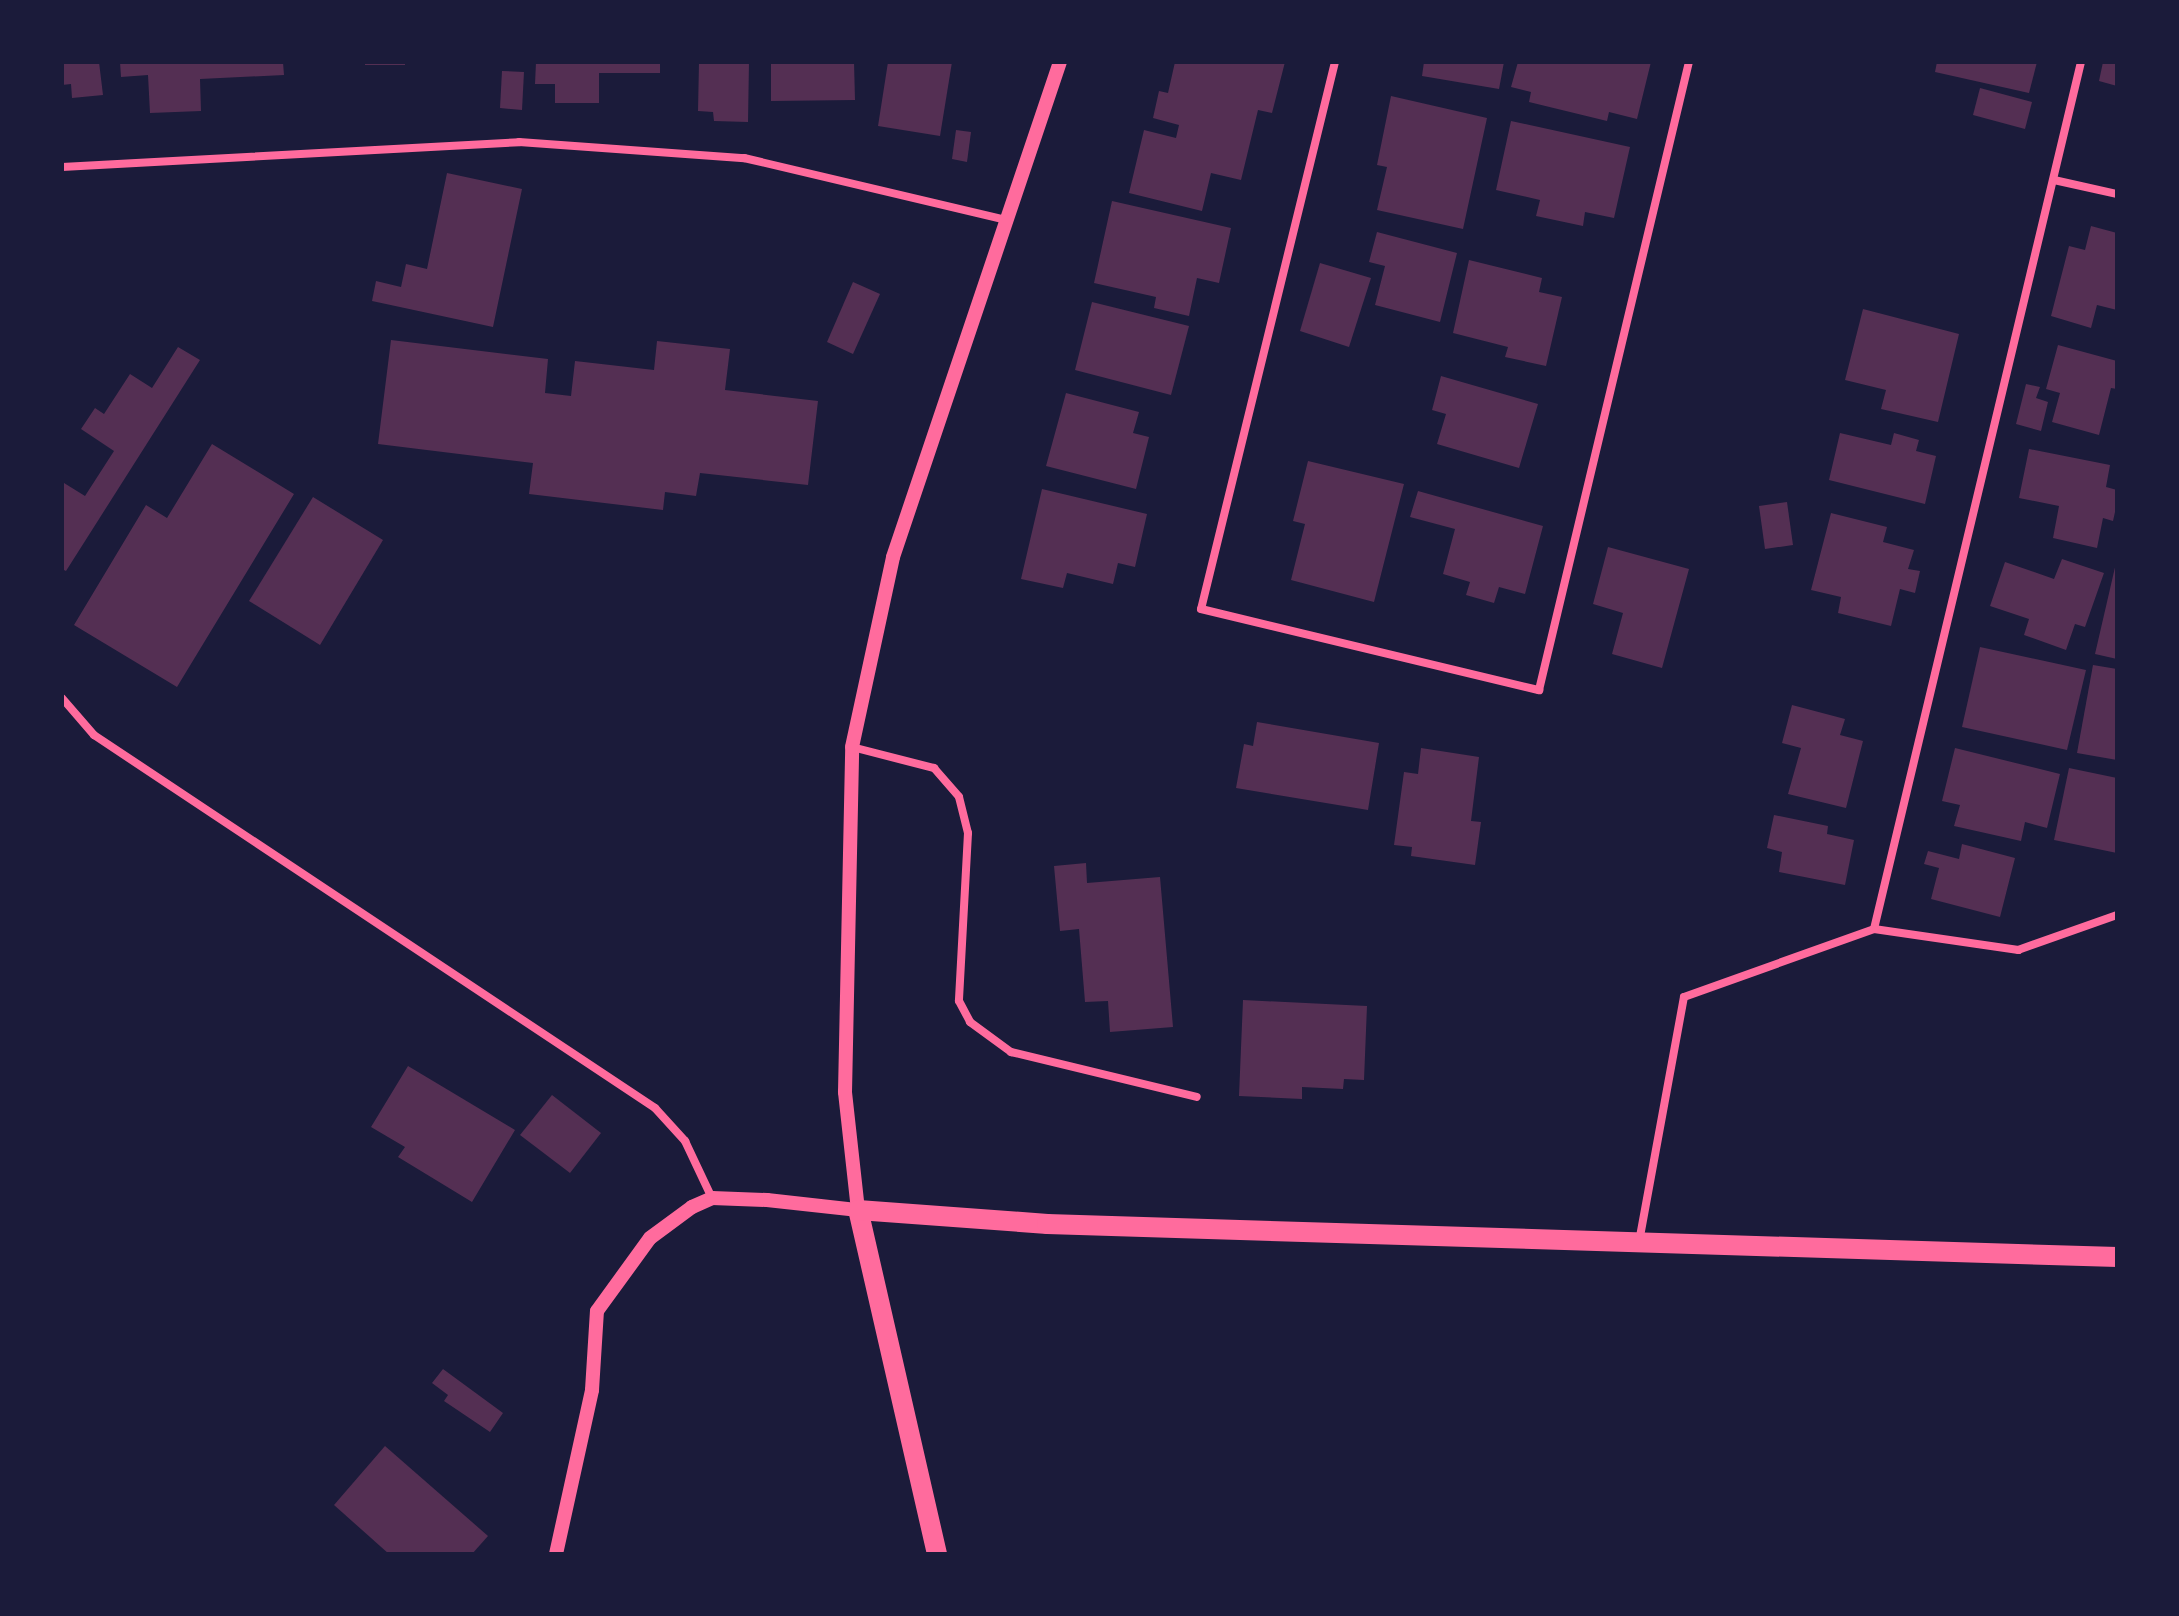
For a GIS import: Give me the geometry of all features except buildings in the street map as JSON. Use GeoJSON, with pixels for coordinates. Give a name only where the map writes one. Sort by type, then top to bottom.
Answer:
{"type":"FeatureCollection","features":[{"type":"Feature","properties":{"kind":"main road"},"geometry":{"type":"LineString","coordinates":[[937,1554],[858,1210],[1047,1224],[2117,1257]]}},
{"type":"Feature","properties":{"kind":"street"},"geometry":{"type":"LineString","coordinates":[[556,1554],[592,1390],[597,1311],[650,1238],[692,1207],[712,1198],[767,1200],[858,1210],[845,1092],[852,747],[893,557],[1060,62]]}},
{"type":"Feature","properties":{"kind":"street"},"geometry":{"type":"LineString","coordinates":[[1335,62],[1201,609],[1539,690],[1689,62]]}},
{"type":"Feature","properties":{"kind":"street"},"geometry":{"type":"LineString","coordinates":[[1874,929],[2081,62]]}},
{"type":"Feature","properties":{"kind":"street"},"geometry":{"type":"LineString","coordinates":[[62,167],[519,142],[744,158],[1006,220]]}},
{"type":"Feature","properties":{"kind":"street"},"geometry":{"type":"LineString","coordinates":[[2054,180],[2117,194]]}},
{"type":"Feature","properties":{"kind":"street"},"geometry":{"type":"LineString","coordinates":[[62,698],[94,735],[655,1108],[685,1141],[712,1198]]}},
{"type":"Feature","properties":{"kind":"street"},"geometry":{"type":"LineString","coordinates":[[852,747],[934,768],[959,797],[968,833],[959,1001],[970,1022],[1011,1052],[1197,1097]]}},
{"type":"Feature","properties":{"kind":"street"},"geometry":{"type":"LineString","coordinates":[[1639,1242],[1684,997],[1874,929],[2018,950],[2117,915]]}}]}
